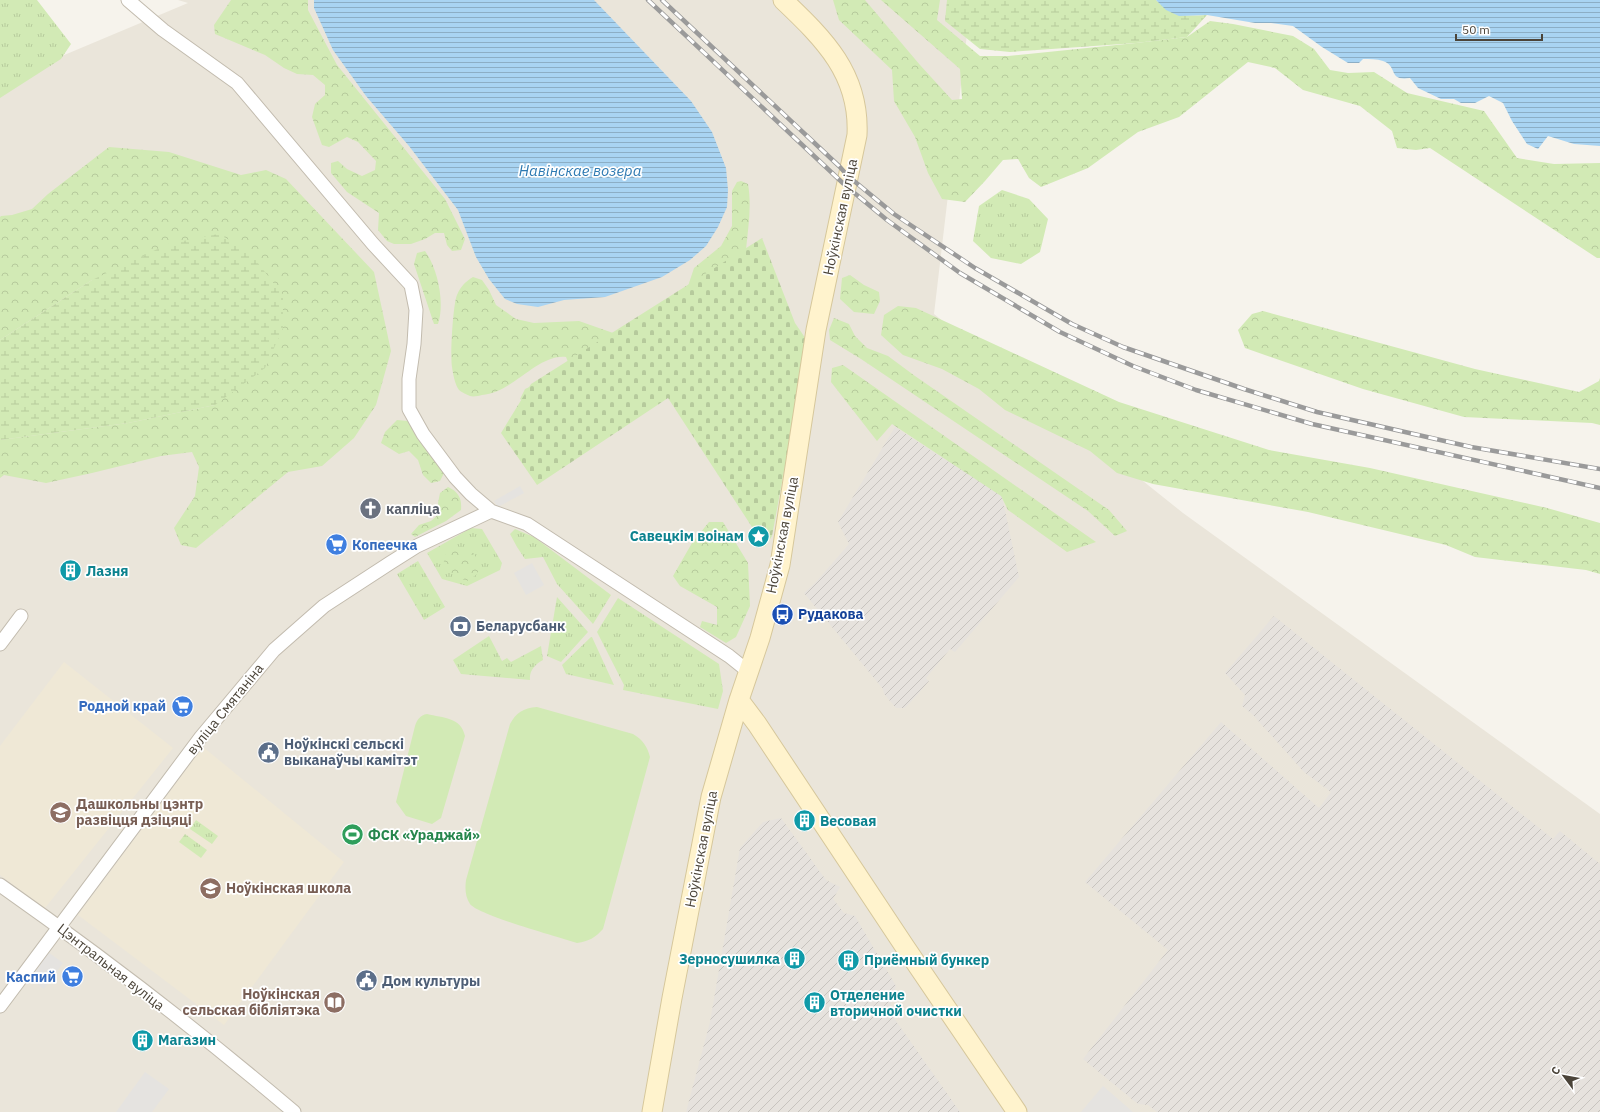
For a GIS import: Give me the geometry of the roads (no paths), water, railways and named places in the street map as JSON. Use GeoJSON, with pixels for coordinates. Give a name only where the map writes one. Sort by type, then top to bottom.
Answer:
{"type":"FeatureCollection","features":[{"type":"Feature","properties":{"kind":"main road","name":"Ноўкінская вуліца"},"geometry":{"type":"LineString","coordinates":[[652,1112],[672,998],[711,797],[739,700],[760,638],[780,565],[816,330],[857,135],[858,119],[855,100],[842,67],[812,30],[783,0]]}},
{"type":"Feature","properties":{"kind":"main road"},"geometry":{"type":"LineString","coordinates":[[739,700],[758,724],[905,947],[1017,1112]]}},
{"type":"Feature","properties":{"kind":"street"},"geometry":{"type":"LineString","coordinates":[[128,0],[163,30],[237,83],[373,244],[411,285],[416,310],[414,344],[409,379],[409,409],[423,434],[455,477],[471,494],[491,511],[527,524],[729,656],[749,672]]}},
{"type":"Feature","properties":{"kind":"street","name":"вуліца Смятаніна"},"geometry":{"type":"LineString","coordinates":[[0,1006],[201,737],[274,650],[324,606],[390,563],[417,546],[491,511]]}},
{"type":"Feature","properties":{"kind":"street"},"geometry":{"type":"LineString","coordinates":[[0,644],[21,616]]}},
{"type":"Feature","properties":{"kind":"street","name":"Цэнтральная вуліца"},"geometry":{"type":"LineString","coordinates":[[0,885],[59,927],[243,1069],[294,1112]]}},
{"type":"Feature","properties":{"kind":"water","name":"Навінскае возера"},"geometry":{"type":"Polygon","coordinates":[[[314,0],[594,0],[691,101],[712,132],[726,168],[728,190],[727,207],[718,227],[706,246],[690,260],[662,277],[605,297],[564,300],[538,307],[517,304],[505,299],[489,279],[476,257],[458,210],[409,146],[366,96],[333,50],[314,8],[314,0]]]}},
{"type":"Feature","properties":{"kind":"water"},"geometry":{"type":"Polygon","coordinates":[[[1156,0],[1600,0],[1600,146],[1574,144],[1548,136],[1538,149],[1527,144],[1512,121],[1503,103],[1489,96],[1475,103],[1461,103],[1454,99],[1441,99],[1418,88],[1410,78],[1396,76],[1391,67],[1383,61],[1376,59],[1363,59],[1359,63],[1348,63],[1322,47],[1293,26],[1271,23],[1255,23],[1207,15],[1179,16],[1166,10],[1156,0]]]}},
{"type":"Feature","properties":{"kind":"railway"},"geometry":{"type":"LineString","coordinates":[[648,0],[846,186],[887,220],[960,273],[1060,332],[1133,366],[1196,390],[1312,424],[1600,488]]}},
{"type":"Feature","properties":{"kind":"railway"},"geometry":{"type":"LineString","coordinates":[[662,0],[848,176],[894,214],[975,268],[1072,324],[1123,347],[1244,389],[1317,412],[1471,447],[1600,469]]}},
{"type":"Feature","properties":{"kind":"place","name":"капліца"},"geometry":{"type":"Point","coordinates":[371,509]}},
{"type":"Feature","properties":{"kind":"place","name":"Савецкім воінам"},"geometry":{"type":"Point","coordinates":[759,536]}},
{"type":"Feature","properties":{"kind":"place","name":"Копеечка"},"geometry":{"type":"Point","coordinates":[336,545]}},
{"type":"Feature","properties":{"kind":"place","name":"Лазня"},"geometry":{"type":"Point","coordinates":[70,571]}},
{"type":"Feature","properties":{"kind":"place","name":"Рудакова"},"geometry":{"type":"Point","coordinates":[783,614]}},
{"type":"Feature","properties":{"kind":"place","name":"Беларусбанк"},"geometry":{"type":"Point","coordinates":[461,626]}},
{"type":"Feature","properties":{"kind":"place","name":"Родной край"},"geometry":{"type":"Point","coordinates":[182,706]}},
{"type":"Feature","properties":{"kind":"place","name":"Ноўкінскі сельскі выканаўчы камітэт"},"geometry":{"type":"Point","coordinates":[268,752]}},
{"type":"Feature","properties":{"kind":"place","name":"Дашкольны цэнтр развіцця дзіцяці"},"geometry":{"type":"Point","coordinates":[61,812]}},
{"type":"Feature","properties":{"kind":"place","name":"Весовая"},"geometry":{"type":"Point","coordinates":[805,821]}},
{"type":"Feature","properties":{"kind":"place","name":"ФСК «Ураджай»"},"geometry":{"type":"Point","coordinates":[353,835]}},
{"type":"Feature","properties":{"kind":"place","name":"Ноўкінская школа"},"geometry":{"type":"Point","coordinates":[211,888]}},
{"type":"Feature","properties":{"kind":"place","name":"Зерносушилка"},"geometry":{"type":"Point","coordinates":[795,959]}},
{"type":"Feature","properties":{"kind":"place","name":"Приёмный бункер"},"geometry":{"type":"Point","coordinates":[848,960]}},
{"type":"Feature","properties":{"kind":"place","name":"Каспий"},"geometry":{"type":"Point","coordinates":[72,977]}},
{"type":"Feature","properties":{"kind":"place","name":"Дом культуры"},"geometry":{"type":"Point","coordinates":[366,981]}},
{"type":"Feature","properties":{"kind":"place","name":"Ноўкінская сельская бібліятэка"},"geometry":{"type":"Point","coordinates":[335,1002]}},
{"type":"Feature","properties":{"kind":"place","name":"Отделение вторичной очистки"},"geometry":{"type":"Point","coordinates":[815,1003]}},
{"type":"Feature","properties":{"kind":"place","name":"Магазин"},"geometry":{"type":"Point","coordinates":[142,1040]}}]}
